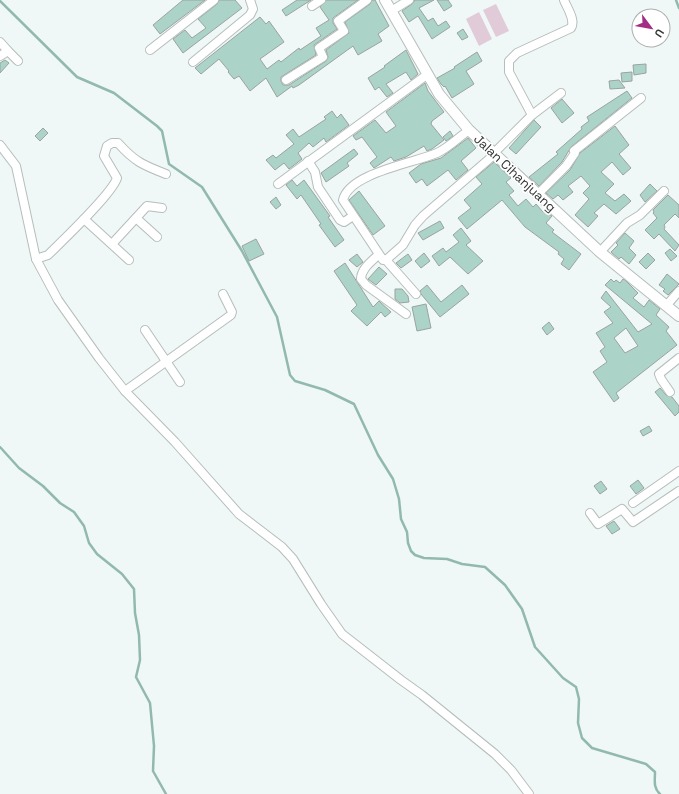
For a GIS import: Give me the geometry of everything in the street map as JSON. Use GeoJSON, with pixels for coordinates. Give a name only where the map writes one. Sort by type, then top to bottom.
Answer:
{"type":"FeatureCollection","features":[{"type":"Feature","properties":{"kind":"main road","name":"Jalan Cihanjuang"},"geometry":{"type":"LineString","coordinates":[[385,0],[439,94],[469,130],[537,195],[600,252],[679,316]]}},
{"type":"Feature","properties":{"kind":"street"},"geometry":{"type":"LineString","coordinates":[[150,50],[214,0]]}},
{"type":"Feature","properties":{"kind":"street"},"geometry":{"type":"LineString","coordinates":[[193,62],[250,14],[253,9],[250,0]]}},
{"type":"Feature","properties":{"kind":"street"},"geometry":{"type":"LineString","coordinates":[[312,6],[321,0]]}},
{"type":"Feature","properties":{"kind":"street"},"geometry":{"type":"LineString","coordinates":[[286,80],[323,57],[320,48],[344,31],[338,21],[367,0]]}},
{"type":"Feature","properties":{"kind":"street"},"geometry":{"type":"LineString","coordinates":[[391,11],[409,0]]}},
{"type":"Feature","properties":{"kind":"street"},"geometry":{"type":"LineString","coordinates":[[532,115],[509,72],[510,61],[517,53],[571,28],[573,25],[573,20],[564,0]]}},
{"type":"Feature","properties":{"kind":"street"},"geometry":{"type":"LineString","coordinates":[[0,42],[18,60]]}},
{"type":"Feature","properties":{"kind":"street"},"geometry":{"type":"LineString","coordinates":[[0,56],[8,51]]}},
{"type":"Feature","properties":{"kind":"street"},"geometry":{"type":"LineString","coordinates":[[278,184],[428,74]]}},
{"type":"Feature","properties":{"kind":"street"},"geometry":{"type":"LineString","coordinates":[[386,260],[403,245],[414,225],[423,216],[494,154],[532,115],[561,92]]}},
{"type":"Feature","properties":{"kind":"street"},"geometry":{"type":"LineString","coordinates":[[537,195],[566,166],[575,153],[574,151],[641,98]]}},
{"type":"Feature","properties":{"kind":"street"},"geometry":{"type":"LineString","coordinates":[[416,294],[386,260],[378,255],[343,199],[349,190],[369,175],[438,153],[469,130]]}},
{"type":"Feature","properties":{"kind":"street"},"geometry":{"type":"LineString","coordinates":[[36,259],[48,255],[84,219],[116,182],[117,178],[104,156],[107,146],[112,143],[118,143],[138,163],[166,174]]}},
{"type":"Feature","properties":{"kind":"street"},"geometry":{"type":"LineString","coordinates":[[0,145],[16,166],[36,259],[58,300],[99,358],[125,391],[175,442],[223,498],[239,514],[282,547],[293,559],[342,634],[376,662],[422,695],[495,754],[512,770],[529,794]]}},
{"type":"Feature","properties":{"kind":"street"},"geometry":{"type":"LineString","coordinates":[[308,161],[315,172],[318,187],[340,220],[344,222],[353,216]]}},
{"type":"Feature","properties":{"kind":"street"},"geometry":{"type":"LineString","coordinates":[[600,252],[626,223],[640,215],[664,191]]}},
{"type":"Feature","properties":{"kind":"street"},"geometry":{"type":"LineString","coordinates":[[112,244],[147,206],[162,208]]}},
{"type":"Feature","properties":{"kind":"street"},"geometry":{"type":"LineString","coordinates":[[136,218],[157,237]]}},
{"type":"Feature","properties":{"kind":"street"},"geometry":{"type":"LineString","coordinates":[[84,219],[130,260]]}},
{"type":"Feature","properties":{"kind":"street"},"geometry":{"type":"LineString","coordinates":[[378,255],[361,274],[361,279],[366,285],[406,314]]}},
{"type":"Feature","properties":{"kind":"street"},"geometry":{"type":"LineString","coordinates":[[666,306],[679,291]]}},
{"type":"Feature","properties":{"kind":"street"},"geometry":{"type":"LineString","coordinates":[[125,391],[231,315],[232,312],[223,294]]}},
{"type":"Feature","properties":{"kind":"street"},"geometry":{"type":"LineString","coordinates":[[145,330],[180,382]]}},
{"type":"Feature","properties":{"kind":"street"},"geometry":{"type":"LineString","coordinates":[[670,392],[661,380],[659,374],[679,358]]}},
{"type":"Feature","properties":{"kind":"street"},"geometry":{"type":"LineString","coordinates":[[634,503],[679,471]]}},
{"type":"Feature","properties":{"kind":"street"},"geometry":{"type":"LineString","coordinates":[[590,513],[598,524],[622,509],[632,522],[679,491]]}},
{"type":"Feature","properties":{"kind":"shaded area"},"geometry":{"type":"Polygon","coordinates":[[[496,4],[509,31],[496,37],[483,10],[496,4]]]}},
{"type":"Feature","properties":{"kind":"shaded area"},"geometry":{"type":"Polygon","coordinates":[[[479,12],[492,39],[479,46],[466,19],[479,12]]]}},
{"type":"Feature","properties":{"kind":"building"},"geometry":{"type":"Polygon","coordinates":[[[183,0],[205,0],[160,34],[153,25],[183,0]]]}},
{"type":"Feature","properties":{"kind":"building"},"geometry":{"type":"Polygon","coordinates":[[[219,0],[235,0],[242,8],[183,53],[173,39],[185,30],[192,38],[206,28],[198,19],[217,4],[219,0]]]}},
{"type":"Feature","properties":{"kind":"building"},"geometry":{"type":"Polygon","coordinates":[[[297,0],[311,0],[286,16],[282,10],[297,0]]]}},
{"type":"Feature","properties":{"kind":"building"},"geometry":{"type":"Polygon","coordinates":[[[326,0],[358,0],[333,18],[333,23],[337,29],[314,45],[316,55],[281,77],[283,85],[289,85],[326,61],[328,57],[326,50],[349,33],[345,22],[370,4],[372,0],[375,0],[389,26],[378,34],[382,41],[358,55],[353,46],[299,85],[293,88],[292,86],[277,97],[266,78],[250,91],[239,76],[234,79],[219,59],[201,74],[195,68],[260,17],[266,24],[269,21],[284,42],[260,59],[267,69],[279,60],[281,62],[299,48],[300,50],[321,36],[316,28],[329,20],[320,7],[326,0]]]}},
{"type":"Feature","properties":{"kind":"building"},"geometry":{"type":"Polygon","coordinates":[[[415,0],[434,0],[419,8],[428,21],[433,18],[438,26],[446,21],[450,27],[432,39],[418,16],[409,22],[402,11],[415,0]]]}},
{"type":"Feature","properties":{"kind":"building"},"geometry":{"type":"Polygon","coordinates":[[[437,0],[448,0],[452,6],[444,11],[437,0]]]}},
{"type":"Feature","properties":{"kind":"building"},"geometry":{"type":"Polygon","coordinates":[[[463,29],[468,37],[462,40],[457,33],[463,29]]]}},
{"type":"Feature","properties":{"kind":"building"},"geometry":{"type":"Polygon","coordinates":[[[406,50],[418,74],[411,80],[406,72],[386,84],[393,93],[387,97],[379,87],[375,90],[368,78],[385,67],[384,66],[406,50]]]}},
{"type":"Feature","properties":{"kind":"building"},"geometry":{"type":"Polygon","coordinates":[[[477,52],[482,61],[466,71],[474,84],[452,98],[445,86],[444,87],[441,84],[437,78],[455,68],[454,67],[477,52]]]}},
{"type":"Feature","properties":{"kind":"building"},"geometry":{"type":"Polygon","coordinates":[[[5,60],[9,63],[0,73],[0,63],[5,60]]]}},
{"type":"Feature","properties":{"kind":"building"},"geometry":{"type":"Polygon","coordinates":[[[646,64],[646,73],[634,75],[633,65],[646,64]]]}},
{"type":"Feature","properties":{"kind":"building"},"geometry":{"type":"Polygon","coordinates":[[[632,72],[632,81],[622,82],[621,73],[632,72]]]}},
{"type":"Feature","properties":{"kind":"building"},"geometry":{"type":"Polygon","coordinates":[[[619,80],[625,88],[610,89],[609,81],[619,80]]]}},
{"type":"Feature","properties":{"kind":"building"},"geometry":{"type":"Polygon","coordinates":[[[425,83],[428,91],[444,112],[432,121],[431,124],[444,140],[427,151],[424,146],[406,157],[394,161],[391,157],[374,168],[370,163],[377,157],[362,137],[356,140],[353,136],[375,120],[386,133],[396,126],[386,112],[425,83]]]}},
{"type":"Feature","properties":{"kind":"building"},"geometry":{"type":"Polygon","coordinates":[[[627,91],[632,98],[571,147],[562,162],[539,186],[529,177],[558,154],[556,152],[589,121],[587,117],[627,91]]]}},
{"type":"Feature","properties":{"kind":"building"},"geometry":{"type":"Polygon","coordinates":[[[562,99],[574,113],[562,123],[551,108],[562,99]]]}},
{"type":"Feature","properties":{"kind":"building"},"geometry":{"type":"Polygon","coordinates":[[[332,111],[337,118],[341,114],[349,125],[326,142],[324,138],[313,147],[309,143],[298,153],[302,159],[289,169],[284,163],[275,170],[266,160],[273,155],[276,158],[294,144],[286,135],[293,129],[299,137],[326,119],[324,117],[332,111]]]}},
{"type":"Feature","properties":{"kind":"building"},"geometry":{"type":"Polygon","coordinates":[[[534,120],[541,127],[516,154],[509,148],[534,120]]]}},
{"type":"Feature","properties":{"kind":"building"},"geometry":{"type":"Polygon","coordinates":[[[615,126],[629,145],[619,154],[631,168],[623,175],[612,162],[601,172],[614,184],[605,193],[615,201],[624,194],[631,201],[616,214],[604,204],[594,213],[598,216],[588,227],[575,215],[589,199],[583,193],[590,186],[581,176],[568,186],[573,192],[563,200],[558,195],[553,199],[546,193],[570,170],[580,153],[615,126]]]}},
{"type":"Feature","properties":{"kind":"building"},"geometry":{"type":"Polygon","coordinates":[[[43,128],[48,133],[40,141],[35,136],[43,128]]]}},
{"type":"Feature","properties":{"kind":"building"},"geometry":{"type":"Polygon","coordinates":[[[450,131],[453,136],[446,141],[443,137],[450,131]]]}},
{"type":"Feature","properties":{"kind":"building"},"geometry":{"type":"Polygon","coordinates":[[[468,138],[476,148],[461,161],[468,170],[456,180],[448,170],[427,186],[422,179],[416,183],[409,173],[421,164],[441,158],[468,138]]]}},
{"type":"Feature","properties":{"kind":"building"},"geometry":{"type":"Polygon","coordinates":[[[354,149],[358,154],[347,163],[349,166],[326,182],[321,173],[354,149]]]}},
{"type":"Feature","properties":{"kind":"building"},"geometry":{"type":"Polygon","coordinates":[[[494,162],[511,178],[506,182],[514,191],[509,195],[518,206],[526,199],[533,207],[536,204],[543,212],[544,211],[552,216],[546,223],[554,230],[552,232],[581,254],[569,270],[561,264],[564,259],[558,254],[559,252],[525,227],[502,200],[467,229],[458,218],[471,208],[464,200],[482,184],[476,177],[494,162]]]}},
{"type":"Feature","properties":{"kind":"building"},"geometry":{"type":"Polygon","coordinates":[[[292,180],[297,186],[304,180],[330,216],[328,217],[344,240],[335,247],[319,225],[321,224],[301,195],[297,199],[286,185],[292,180]]]}},
{"type":"Feature","properties":{"kind":"building"},"geometry":{"type":"Polygon","coordinates":[[[650,184],[657,191],[645,202],[640,195],[650,184]]]}},
{"type":"Feature","properties":{"kind":"building"},"geometry":{"type":"Polygon","coordinates":[[[359,191],[385,226],[373,235],[349,200],[359,191]]]}},
{"type":"Feature","properties":{"kind":"building"},"geometry":{"type":"Polygon","coordinates":[[[668,195],[679,205],[679,218],[675,214],[664,225],[664,229],[679,245],[675,251],[659,234],[654,239],[645,230],[657,218],[653,213],[653,210],[668,195]]]}},
{"type":"Feature","properties":{"kind":"building"},"geometry":{"type":"Polygon","coordinates":[[[276,197],[281,205],[276,209],[270,202],[276,197]]]}},
{"type":"Feature","properties":{"kind":"building"},"geometry":{"type":"Polygon","coordinates":[[[440,221],[444,228],[423,240],[418,233],[440,221]]]}},
{"type":"Feature","properties":{"kind":"building"},"geometry":{"type":"Polygon","coordinates":[[[461,228],[471,241],[466,245],[483,261],[468,274],[450,257],[439,266],[432,256],[443,248],[446,252],[459,242],[453,235],[461,228]]]}},
{"type":"Feature","properties":{"kind":"building"},"geometry":{"type":"Polygon","coordinates":[[[625,233],[634,241],[629,248],[636,255],[629,264],[621,257],[619,259],[611,252],[618,245],[616,243],[625,233]]]}},
{"type":"Feature","properties":{"kind":"building"},"geometry":{"type":"Polygon","coordinates":[[[256,239],[264,254],[249,261],[242,246],[256,239]]]}},
{"type":"Feature","properties":{"kind":"building"},"geometry":{"type":"Polygon","coordinates":[[[670,249],[677,256],[671,261],[665,253],[670,249]]]}},
{"type":"Feature","properties":{"kind":"building"},"geometry":{"type":"Polygon","coordinates":[[[424,253],[430,261],[421,268],[415,261],[424,253]]]}},
{"type":"Feature","properties":{"kind":"building"},"geometry":{"type":"Polygon","coordinates":[[[648,253],[655,260],[646,269],[639,262],[648,253]]]}},
{"type":"Feature","properties":{"kind":"building"},"geometry":{"type":"Polygon","coordinates":[[[357,254],[363,262],[357,267],[349,260],[357,254]]]}},
{"type":"Feature","properties":{"kind":"building"},"geometry":{"type":"Polygon","coordinates":[[[408,254],[412,260],[401,268],[396,263],[408,254]]]}},
{"type":"Feature","properties":{"kind":"building"},"geometry":{"type":"Polygon","coordinates":[[[345,263],[373,307],[379,301],[391,312],[385,317],[381,312],[367,326],[351,311],[357,305],[334,271],[345,263]]]}},
{"type":"Feature","properties":{"kind":"building"},"geometry":{"type":"Polygon","coordinates":[[[379,267],[387,274],[376,285],[368,279],[379,267]]]}},
{"type":"Feature","properties":{"kind":"building"},"geometry":{"type":"Polygon","coordinates":[[[667,274],[679,284],[668,295],[663,291],[665,289],[659,285],[667,274]]]}},
{"type":"Feature","properties":{"kind":"building"},"geometry":{"type":"Polygon","coordinates":[[[611,279],[614,282],[616,280],[620,283],[623,279],[638,293],[633,298],[644,307],[649,300],[660,309],[656,315],[669,327],[666,331],[677,345],[616,393],[619,398],[614,402],[593,372],[607,362],[600,351],[605,347],[596,333],[613,323],[604,312],[611,307],[601,298],[606,291],[638,332],[652,324],[605,285],[611,279]],[[626,328],[614,338],[625,353],[638,346],[626,328]]]}},
{"type":"Feature","properties":{"kind":"building"},"geometry":{"type":"Polygon","coordinates":[[[427,285],[441,302],[462,285],[469,294],[440,317],[421,294],[420,291],[427,285]]]}},
{"type":"Feature","properties":{"kind":"building"},"geometry":{"type":"Polygon","coordinates":[[[395,289],[402,289],[408,296],[409,302],[400,303],[395,299],[395,289]]]}},
{"type":"Feature","properties":{"kind":"building"},"geometry":{"type":"Polygon","coordinates":[[[426,304],[431,328],[417,331],[412,307],[426,304]]]}},
{"type":"Feature","properties":{"kind":"building"},"geometry":{"type":"Polygon","coordinates":[[[549,322],[554,329],[547,335],[542,328],[549,322]]]}},
{"type":"Feature","properties":{"kind":"building"},"geometry":{"type":"Polygon","coordinates":[[[660,388],[666,395],[672,397],[679,406],[679,412],[675,416],[655,392],[660,388]]]}},
{"type":"Feature","properties":{"kind":"building"},"geometry":{"type":"Polygon","coordinates":[[[649,426],[652,431],[643,436],[640,431],[649,426]]]}},
{"type":"Feature","properties":{"kind":"building"},"geometry":{"type":"Polygon","coordinates":[[[638,480],[644,488],[636,494],[630,486],[638,480]]]}},
{"type":"Feature","properties":{"kind":"building"},"geometry":{"type":"Polygon","coordinates":[[[601,481],[607,489],[600,494],[594,486],[601,481]]]}},
{"type":"Feature","properties":{"kind":"building"},"geometry":{"type":"Polygon","coordinates":[[[614,521],[620,529],[612,534],[606,526],[614,521]]]}},
{"type":"Feature","properties":{"kind":"waterway"},"geometry":{"type":"LineString","coordinates":[[676,0],[679,8]]}},
{"type":"Feature","properties":{"kind":"waterway"},"geometry":{"type":"LineString","coordinates":[[0,1],[77,77],[114,93],[162,131],[169,164],[202,187],[242,251],[277,317],[290,375],[295,381],[325,390],[354,404],[378,455],[393,479],[399,499],[401,519],[407,532],[408,543],[411,551],[415,555],[424,558],[447,559],[462,564],[485,567],[505,585],[522,609],[535,647],[563,678],[576,687],[579,699],[578,723],[582,738],[592,748],[646,764],[655,772],[655,787],[660,794]]}},
{"type":"Feature","properties":{"kind":"waterway"},"geometry":{"type":"LineString","coordinates":[[0,447],[19,468],[43,486],[60,503],[74,512],[84,526],[89,543],[97,554],[122,574],[134,589],[140,660],[136,677],[150,703],[154,746],[153,771],[166,794]]}}]}
